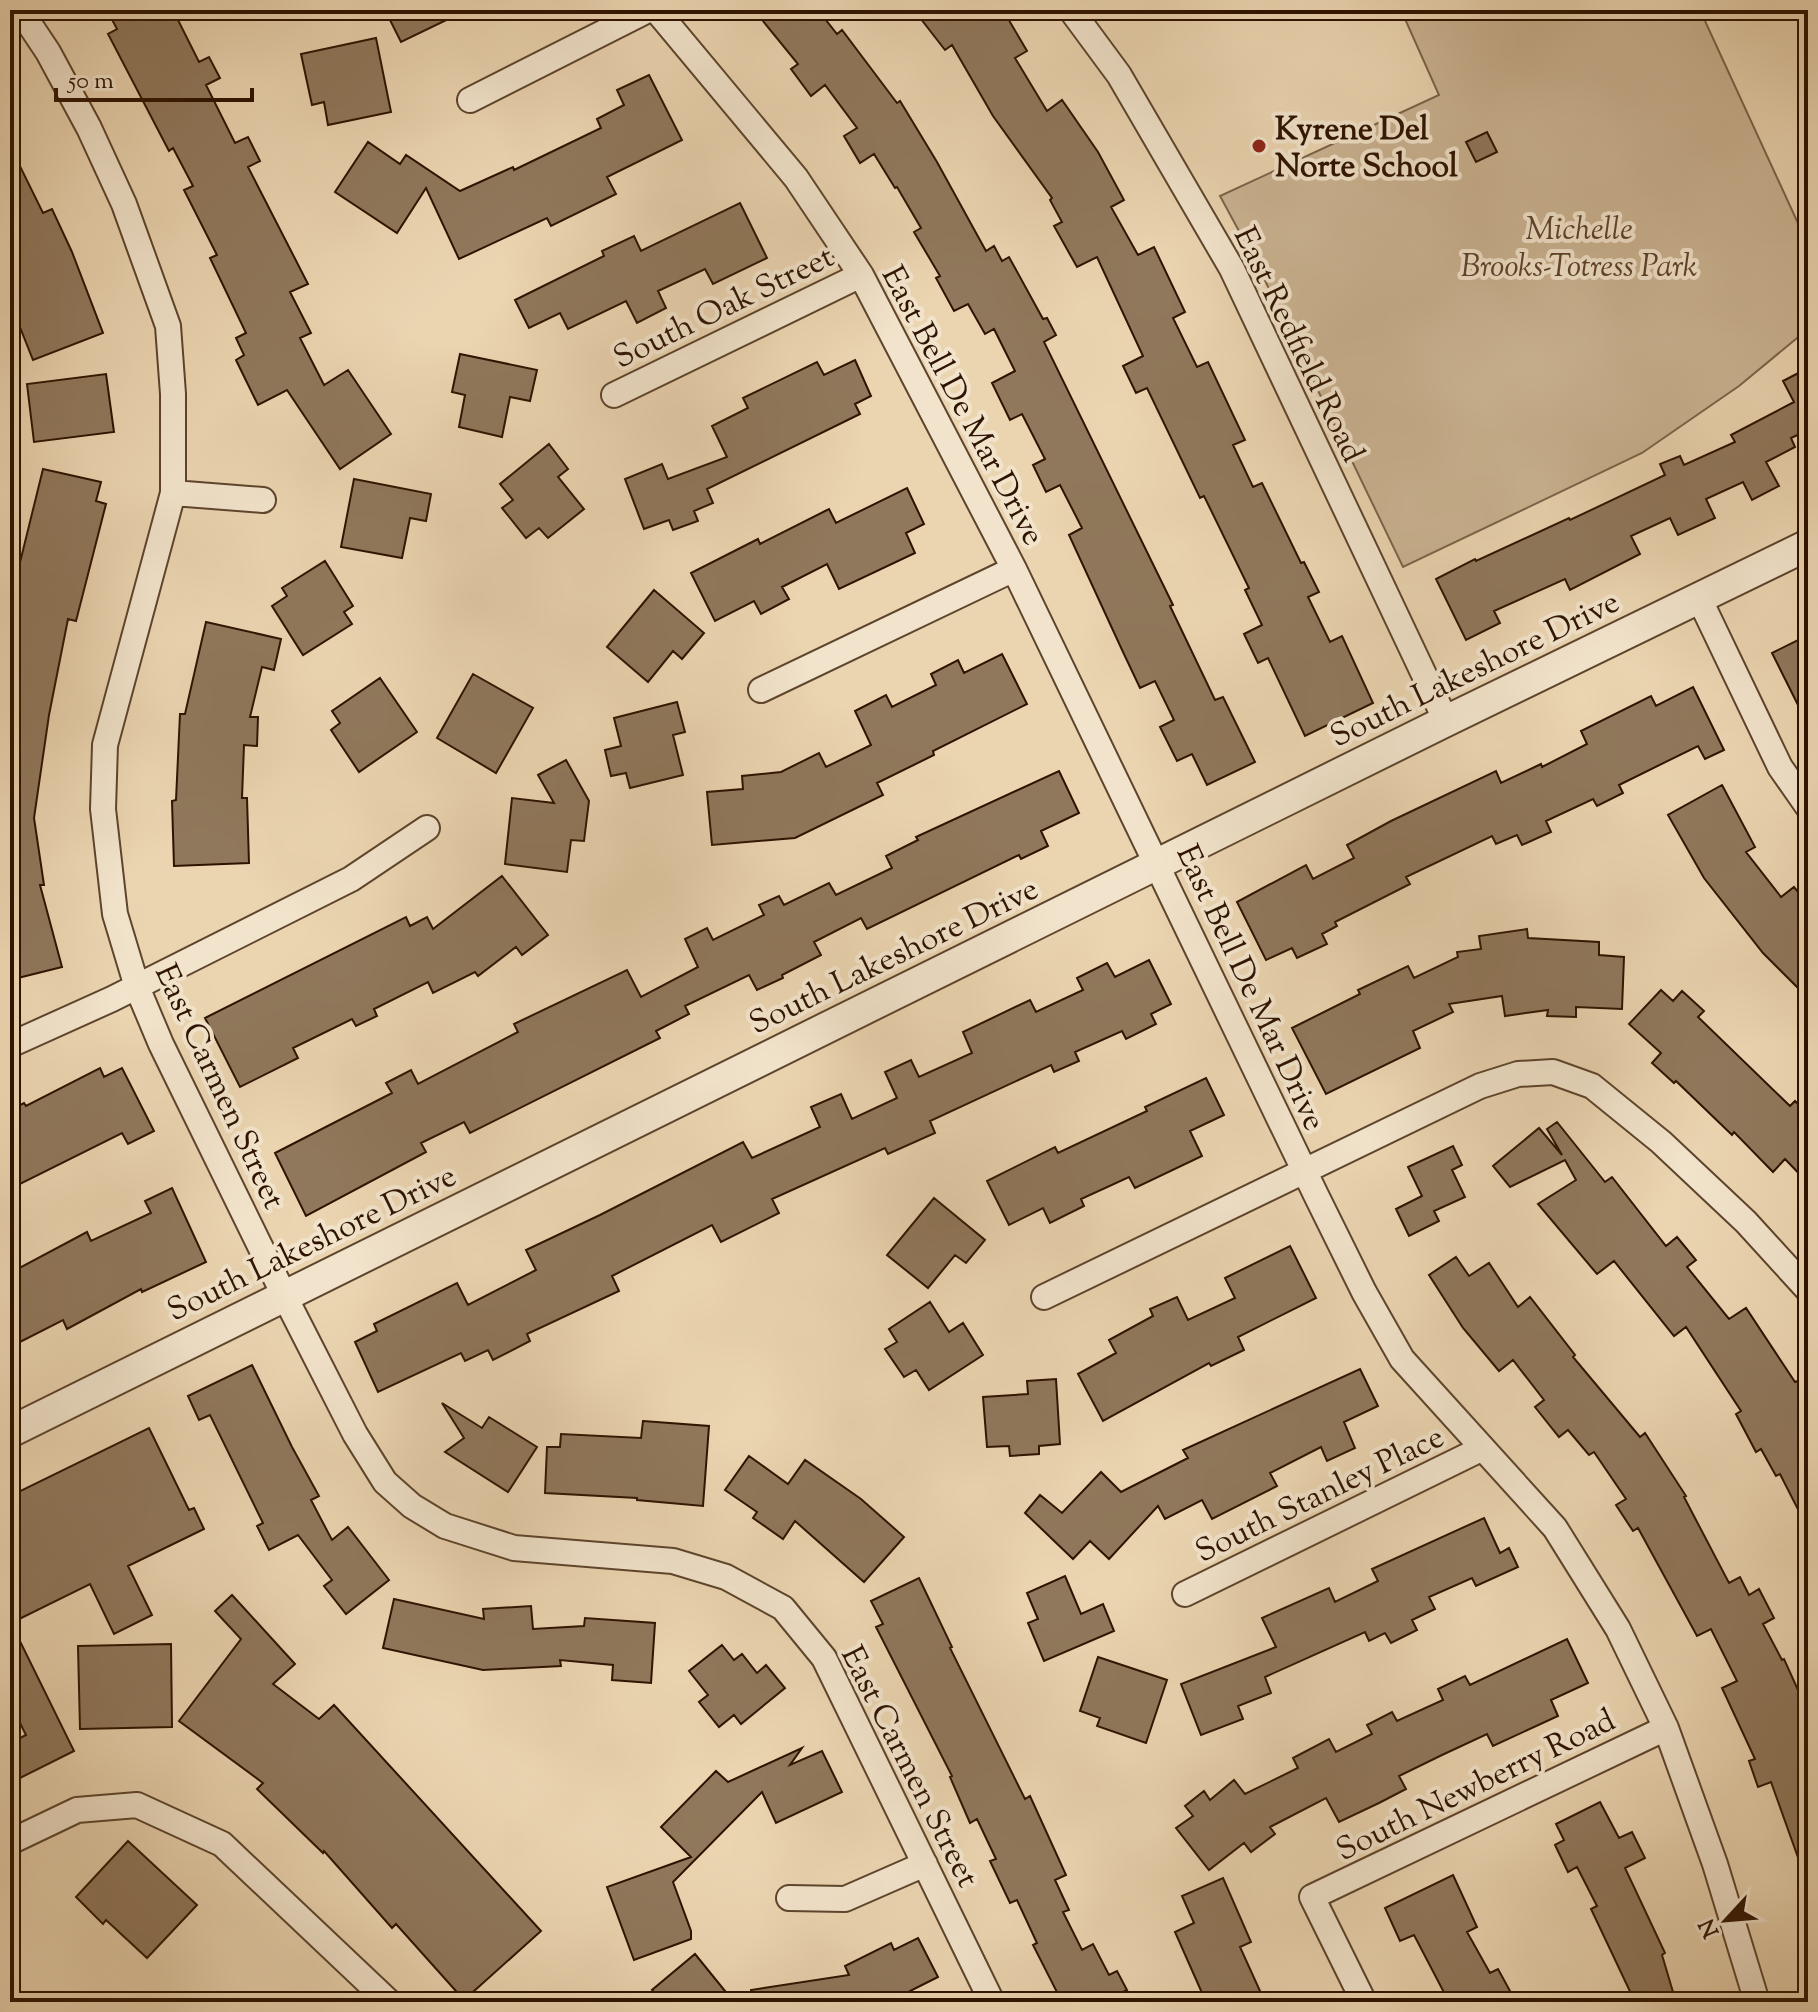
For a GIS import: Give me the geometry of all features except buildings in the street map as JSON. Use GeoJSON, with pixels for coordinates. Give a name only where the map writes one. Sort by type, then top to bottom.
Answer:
{"type":"FeatureCollection","features":[{"type":"Feature","properties":{"kind":"street","name":"East Carmen Street"},"geometry":{"type":"LineString","coordinates":[[20,10],[48,52],[89,128],[124,204],[168,326],[173,394],[173,493],[105,745],[103,809],[115,914],[137,987],[161,1044],[355,1434],[385,1482],[412,1506],[445,1526],[514,1548],[673,1561],[726,1577],[783,1608],[824,1658],[992,2002]]}},
{"type":"Feature","properties":{"kind":"street"},"geometry":{"type":"LineString","coordinates":[[470,100],[648,10]]}},
{"type":"Feature","properties":{"kind":"street","name":"East Bell De Mar Drive"},"geometry":{"type":"LineString","coordinates":[[656,10],[796,178],[861,275],[1014,569],[1304,1170],[1364,1292],[1402,1359],[1555,1528],[1618,1629],[1666,1728],[1715,1864],[1757,2002]]}},
{"type":"Feature","properties":{"kind":"street","name":"East Redfield Road"},"geometry":{"type":"LineString","coordinates":[[1071,10],[1119,75],[1232,269],[1446,721]]}},
{"type":"Feature","properties":{"kind":"street","name":"South Oak Street"},"geometry":{"type":"LineString","coordinates":[[614,395],[861,275]]}},
{"type":"Feature","properties":{"kind":"street"},"geometry":{"type":"LineString","coordinates":[[173,493],[263,500]]}},
{"type":"Feature","properties":{"kind":"street","name":"South Lakeshore Drive"},"geometry":{"type":"LineString","coordinates":[[10,1432],[1808,545]]}},
{"type":"Feature","properties":{"kind":"street"},"geometry":{"type":"LineString","coordinates":[[761,690],[1014,569]]}},
{"type":"Feature","properties":{"kind":"street"},"geometry":{"type":"LineString","coordinates":[[1699,598],[1780,767],[1808,807]]}},
{"type":"Feature","properties":{"kind":"street"},"geometry":{"type":"LineString","coordinates":[[10,1045],[137,987],[351,879],[427,828]]}},
{"type":"Feature","properties":{"kind":"street"},"geometry":{"type":"LineString","coordinates":[[1044,1297],[1480,1086],[1518,1074],[1553,1072],[1592,1086],[1661,1142],[1746,1222],[1808,1290]]}},
{"type":"Feature","properties":{"kind":"street","name":"South Stanley Place"},"geometry":{"type":"LineString","coordinates":[[1185,1594],[1481,1449]]}},
{"type":"Feature","properties":{"kind":"street","name":"South Newberry Road"},"geometry":{"type":"LineString","coordinates":[[1364,2002],[1312,1897],[1666,1728]]}},
{"type":"Feature","properties":{"kind":"street"},"geometry":{"type":"LineString","coordinates":[[10,1842],[77,1810],[137,1805],[222,1844],[389,2002]]}},
{"type":"Feature","properties":{"kind":"street"},"geometry":{"type":"LineString","coordinates":[[789,1898],[845,1899],[925,1864]]}},
{"type":"Feature","properties":{"kind":"green space","name":"Michelle Brooks-Totress Park"},"geometry":{"type":"Polygon","coordinates":[[[1401,10],[1700,10],[1808,245],[1808,329],[1739,386],[1642,453],[1403,567],[1259,268],[1220,196],[1439,95],[1401,10]]]}},
{"type":"Feature","properties":{"kind":"place","name":"Kyrene Del Norte School"},"geometry":{"type":"Point","coordinates":[1259,146]}}]}
